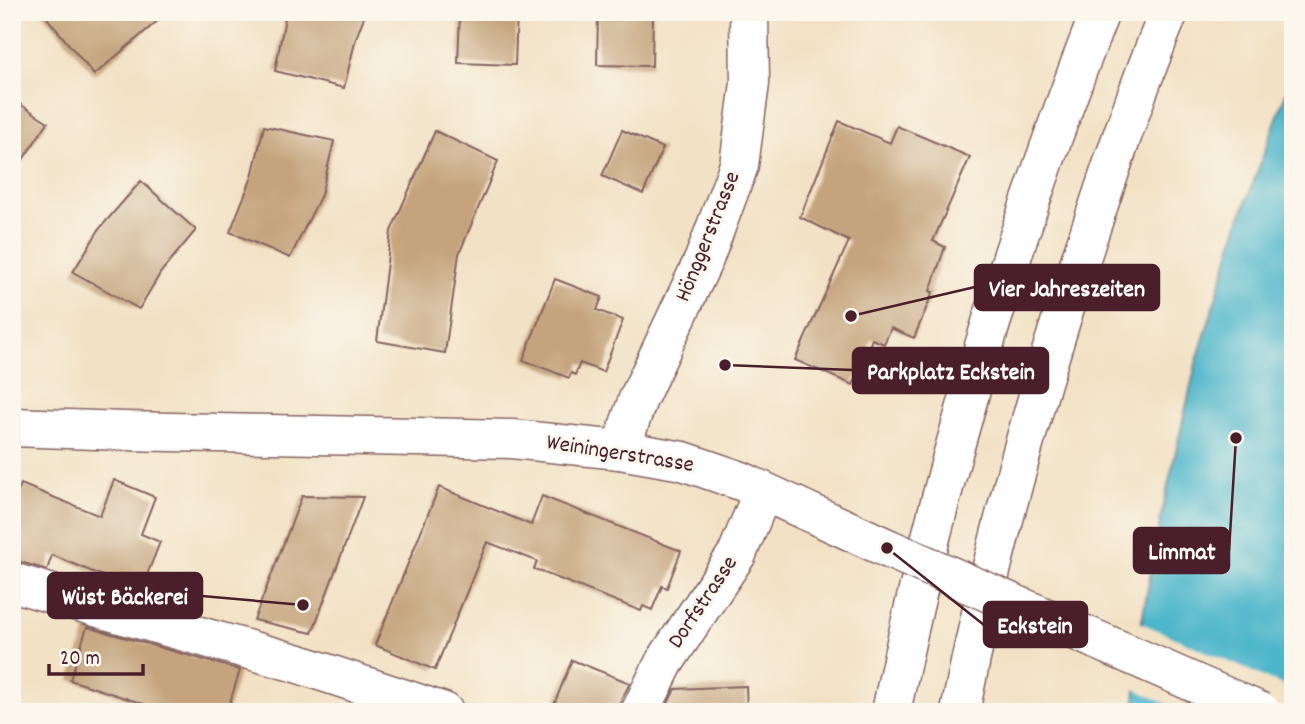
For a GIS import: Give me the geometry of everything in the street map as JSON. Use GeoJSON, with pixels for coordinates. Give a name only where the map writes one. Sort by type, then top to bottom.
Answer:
{"type":"FeatureCollection","features":[{"type":"Feature","properties":{"kind":"main road","name":"Hönggerstrasse"},"geometry":{"type":"LineString","coordinates":[[620,450],[638,399],[704,259],[739,165],[750,83],[749,12]]}},
{"type":"Feature","properties":{"kind":"main road"},"geometry":{"type":"LineString","coordinates":[[891,712],[927,549],[988,331],[1065,103],[1100,12]]}},
{"type":"Feature","properties":{"kind":"main road"},"geometry":{"type":"LineString","coordinates":[[960,712],[978,620],[1036,398],[1116,153],[1169,12]]}},
{"type":"Feature","properties":{"kind":"main road","name":"Weiningerstrasse"},"geometry":{"type":"LineString","coordinates":[[12,427],[512,439],[620,450],[682,461],[741,481],[859,536],[1261,712]]}},
{"type":"Feature","properties":{"kind":"main road","name":"Dorfstrasse"},"geometry":{"type":"LineString","coordinates":[[640,712],[664,663],[737,555],[763,491]]}},
{"type":"Feature","properties":{"kind":"main road"},"geometry":{"type":"LineString","coordinates":[[12,582],[296,663],[444,712]]}},
{"type":"Feature","properties":{"kind":"water"},"geometry":{"type":"Polygon","coordinates":[[[1293,74],[1293,712],[1134,712],[1142,620],[1162,512],[1196,364],[1241,216],[1293,74]]]}},
{"type":"Feature","properties":{"kind":"pier"},"geometry":{"type":"Polygon","coordinates":[[[1139,622],[1293,690],[1293,712],[1184,712],[1133,688],[1139,622]]]}},
{"type":"Feature","properties":{"kind":"building"},"geometry":{"type":"Polygon","coordinates":[[[42,12],[168,12],[94,75],[42,12]]]}},
{"type":"Feature","properties":{"kind":"building"},"geometry":{"type":"Polygon","coordinates":[[[286,12],[366,12],[356,38],[344,88],[275,71],[286,12]]]}},
{"type":"Feature","properties":{"kind":"building"},"geometry":{"type":"Polygon","coordinates":[[[460,12],[517,12],[515,65],[458,63],[460,12]]]}},
{"type":"Feature","properties":{"kind":"building"},"geometry":{"type":"Polygon","coordinates":[[[598,12],[653,12],[652,66],[597,65],[598,12]]]}},
{"type":"Feature","properties":{"kind":"building"},"geometry":{"type":"Polygon","coordinates":[[[12,99],[48,122],[12,176],[12,99]]]}},
{"type":"Feature","properties":{"kind":"building"},"geometry":{"type":"Polygon","coordinates":[[[839,121],[890,143],[897,126],[970,157],[933,241],[945,247],[930,291],[933,292],[914,338],[891,328],[884,344],[872,339],[853,385],[795,360],[849,241],[800,217],[839,121]]]}},
{"type":"Feature","properties":{"kind":"building"},"geometry":{"type":"Polygon","coordinates":[[[264,126],[334,141],[321,195],[290,258],[230,232],[252,177],[264,126]]]}},
{"type":"Feature","properties":{"kind":"building"},"geometry":{"type":"Polygon","coordinates":[[[622,130],[663,148],[643,194],[602,176],[622,130]]]}},
{"type":"Feature","properties":{"kind":"building"},"geometry":{"type":"Polygon","coordinates":[[[435,131],[498,161],[459,254],[445,353],[377,341],[391,231],[435,131]]]}},
{"type":"Feature","properties":{"kind":"building"},"geometry":{"type":"Polygon","coordinates":[[[141,181],[196,230],[161,272],[139,309],[73,272],[100,228],[141,181]]]}},
{"type":"Feature","properties":{"kind":"building"},"geometry":{"type":"Polygon","coordinates":[[[555,279],[602,297],[597,310],[623,320],[603,372],[580,363],[575,375],[571,373],[569,378],[523,360],[555,279]]]}},
{"type":"Feature","properties":{"kind":"building"},"geometry":{"type":"Polygon","coordinates":[[[114,480],[155,497],[141,534],[160,542],[139,595],[100,585],[103,576],[52,555],[47,570],[12,561],[12,505],[21,484],[100,516],[114,480]]]}},
{"type":"Feature","properties":{"kind":"building"},"geometry":{"type":"Polygon","coordinates":[[[439,487],[531,525],[542,496],[681,551],[667,588],[662,586],[652,610],[643,606],[641,611],[534,569],[537,561],[487,542],[435,670],[375,645],[439,487]]]}},
{"type":"Feature","properties":{"kind":"building"},"geometry":{"type":"Polygon","coordinates":[[[302,496],[363,497],[312,633],[254,620],[302,496]]]}},
{"type":"Feature","properties":{"kind":"building"},"geometry":{"type":"Polygon","coordinates":[[[87,627],[240,670],[227,712],[168,712],[70,680],[87,627]]]}},
{"type":"Feature","properties":{"kind":"building"},"geometry":{"type":"Polygon","coordinates":[[[572,660],[630,683],[618,712],[551,712],[572,660]]]}},
{"type":"Feature","properties":{"kind":"building"},"geometry":{"type":"Polygon","coordinates":[[[746,686],[747,712],[664,712],[675,689],[746,686]]]}},
{"type":"Feature","properties":{"kind":"place","name":"Vier Jahreszeiten"},"geometry":{"type":"Point","coordinates":[851,316]}},
{"type":"Feature","properties":{"kind":"place","name":"Parkplatz Eckstein"},"geometry":{"type":"Point","coordinates":[725,365]}},
{"type":"Feature","properties":{"kind":"place","name":"Limmat"},"geometry":{"type":"Point","coordinates":[1236,438]}},
{"type":"Feature","properties":{"kind":"place","name":"Eckstein"},"geometry":{"type":"Point","coordinates":[887,548]}},
{"type":"Feature","properties":{"kind":"place","name":"Wüst Bäckerei"},"geometry":{"type":"Point","coordinates":[303,605]}}]}
